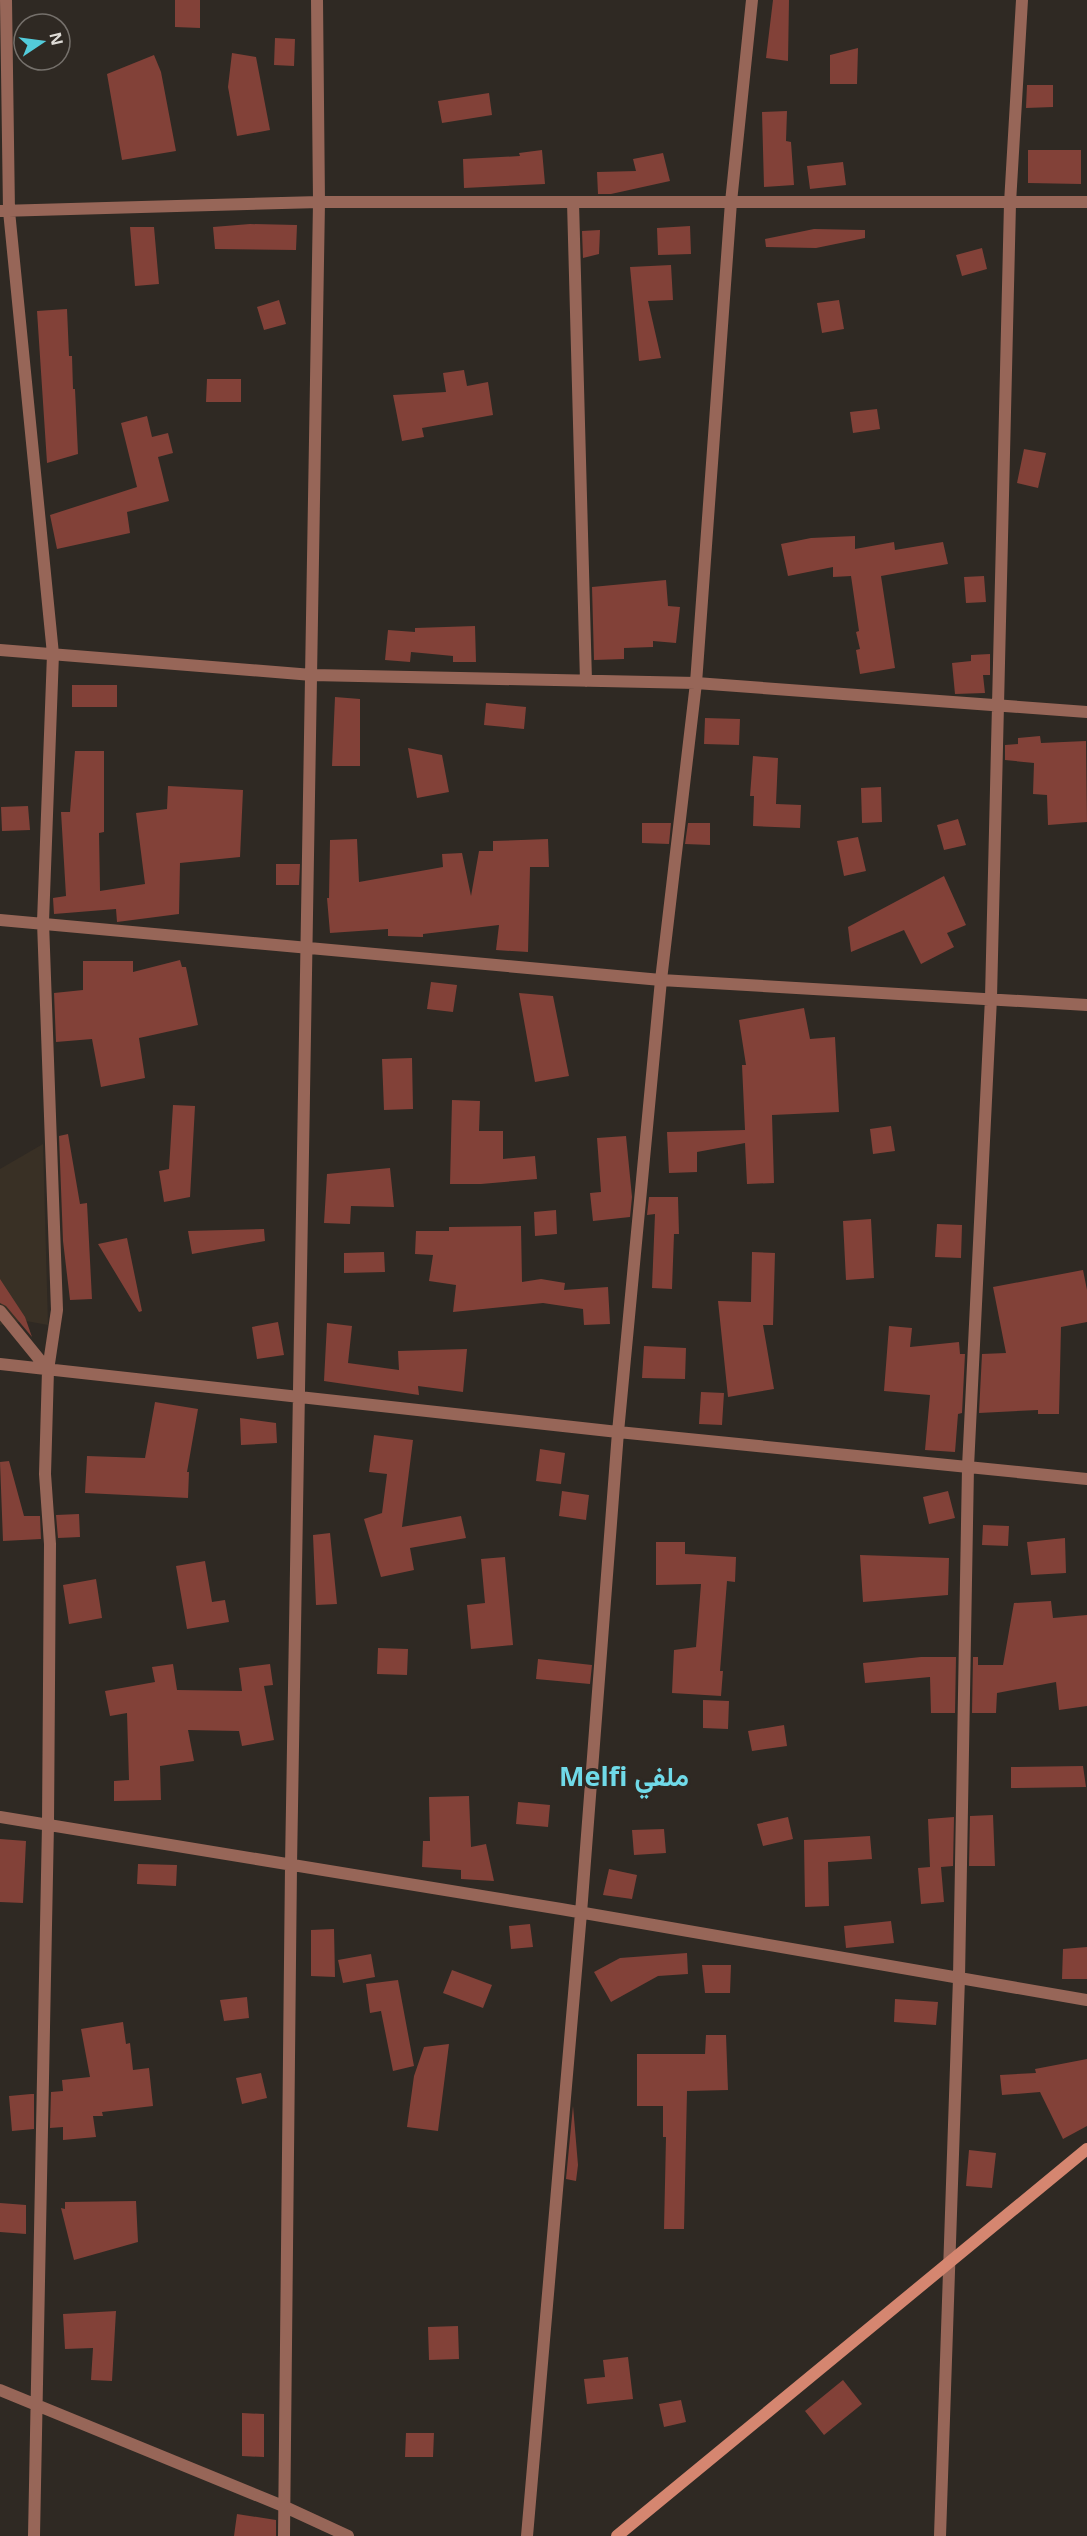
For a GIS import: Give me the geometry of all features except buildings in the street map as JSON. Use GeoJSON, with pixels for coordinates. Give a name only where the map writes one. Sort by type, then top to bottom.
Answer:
{"type":"FeatureCollection","features":[{"type":"Feature","properties":{"kind":"main road"},"geometry":{"type":"LineString","coordinates":[[617,2536],[738,2434],[950,2264],[1087,2150]]}},
{"type":"Feature","properties":{"kind":"street"},"geometry":{"type":"LineString","coordinates":[[6,0],[5,211],[53,654],[43,922],[57,1310],[48,1370],[45,1474],[50,1544],[48,1824],[34,2536]]}},
{"type":"Feature","properties":{"kind":"street"},"geometry":{"type":"LineString","coordinates":[[284,2536],[291,1866],[319,202],[317,0]]}},
{"type":"Feature","properties":{"kind":"street"},"geometry":{"type":"LineString","coordinates":[[527,2536],[581,1913],[618,1432],[661,980],[696,683],[731,202],[752,0]]}},
{"type":"Feature","properties":{"kind":"street"},"geometry":{"type":"LineString","coordinates":[[940,2536],[959,1978],[968,1467],[991,998],[1010,203],[1022,0]]}},
{"type":"Feature","properties":{"kind":"street"},"geometry":{"type":"LineString","coordinates":[[5,211],[319,202],[1010,203],[1087,201]]}},
{"type":"Feature","properties":{"kind":"street"},"geometry":{"type":"LineString","coordinates":[[573,202],[586,681]]}},
{"type":"Feature","properties":{"kind":"street"},"geometry":{"type":"LineString","coordinates":[[0,650],[312,675],[696,683],[1087,712]]}},
{"type":"Feature","properties":{"kind":"street"},"geometry":{"type":"LineString","coordinates":[[0,920],[43,922],[661,980],[1087,1005]]}},
{"type":"Feature","properties":{"kind":"street"},"geometry":{"type":"LineString","coordinates":[[0,1311],[48,1370]]}},
{"type":"Feature","properties":{"kind":"street"},"geometry":{"type":"LineString","coordinates":[[0,1364],[618,1432],[1087,1479]]}},
{"type":"Feature","properties":{"kind":"street"},"geometry":{"type":"LineString","coordinates":[[0,1817],[1087,2000]]}},
{"type":"Feature","properties":{"kind":"street"},"geometry":{"type":"LineString","coordinates":[[0,2390],[283,2506],[348,2536]]}},
{"type":"Feature","properties":{"kind":"shaded area"},"geometry":{"type":"Polygon","coordinates":[[[43,1144],[48,1325],[26,1321],[0,1325],[0,1169],[43,1144]]]}},
{"type":"Feature","properties":{"kind":"district","name":"Melfi ملفي"},"geometry":{"type":"Point","coordinates":[624,1777]}}]}
